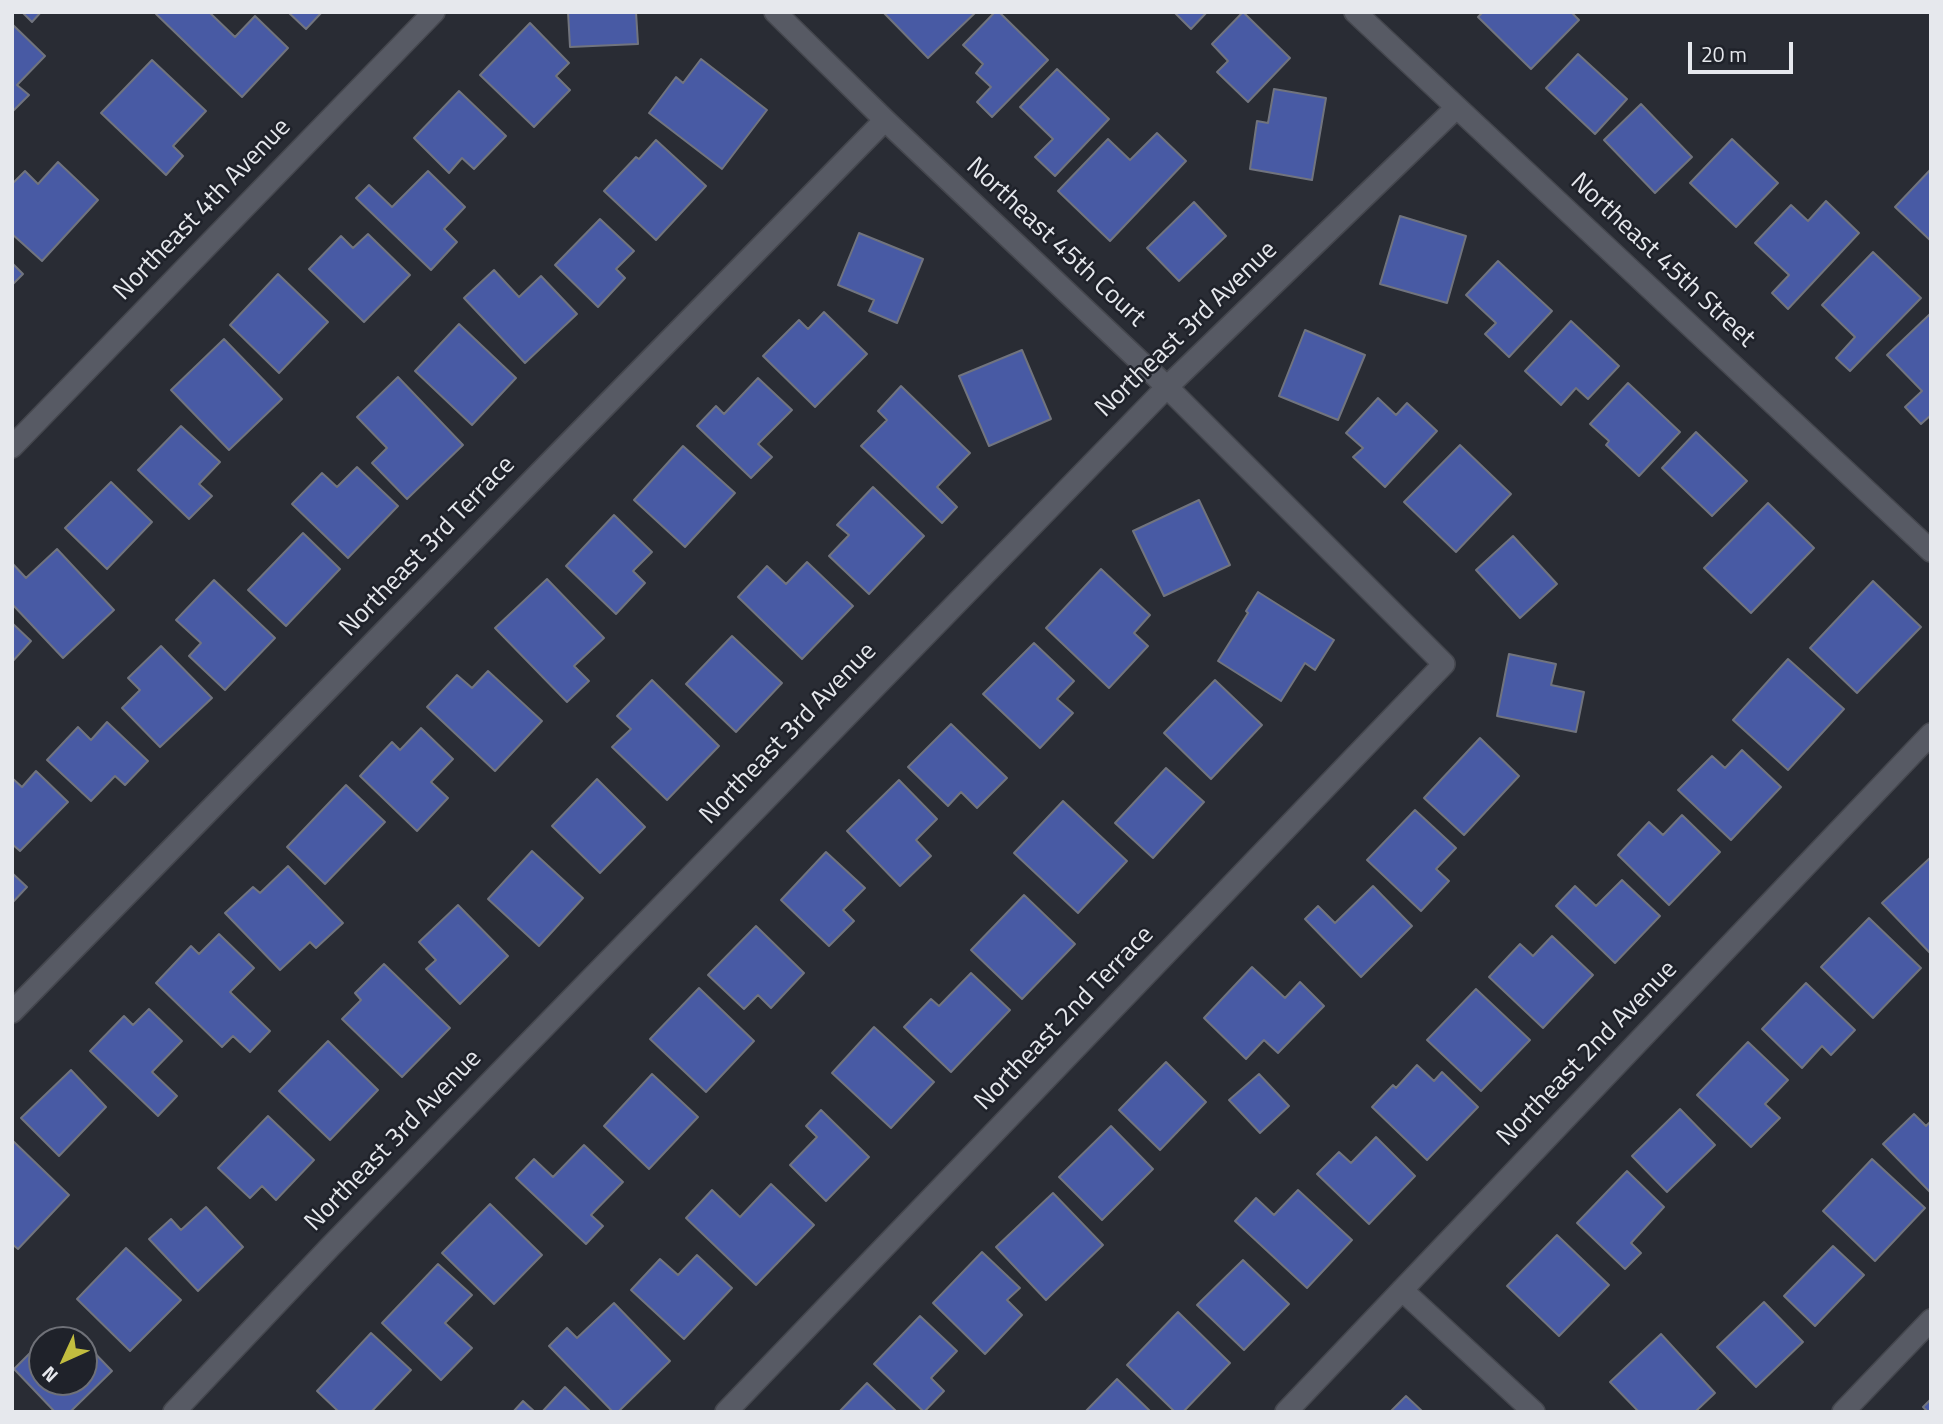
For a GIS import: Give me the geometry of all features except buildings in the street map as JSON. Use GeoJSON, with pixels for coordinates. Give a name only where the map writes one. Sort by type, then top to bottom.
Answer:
{"type":"FeatureCollection","features":[{"type":"Feature","properties":{"kind":"street","name":"Northeast 4th Avenue"},"geometry":{"type":"LineString","coordinates":[[12,447],[434,12]]}},
{"type":"Feature","properties":{"kind":"street","name":"Northeast 45th Court"},"geometry":{"type":"LineString","coordinates":[[775,12],[1167,387],[1444,664]]}},
{"type":"Feature","properties":{"kind":"street","name":"Northeast 45th Street"},"geometry":{"type":"LineString","coordinates":[[1355,12],[1931,551]]}},
{"type":"Feature","properties":{"kind":"street","name":"Northeast 3rd Avenue"},"geometry":{"type":"LineString","coordinates":[[174,1412],[329,1248],[1167,387],[1456,108]]}},
{"type":"Feature","properties":{"kind":"street","name":"Northeast 3rd Terrace"},"geometry":{"type":"LineString","coordinates":[[12,1012],[885,120]]}},
{"type":"Feature","properties":{"kind":"street","name":"Northeast 2nd Terrace"},"geometry":{"type":"LineString","coordinates":[[726,1412],[1444,664]]}},
{"type":"Feature","properties":{"kind":"street","name":"Northeast 2nd Avenue"},"geometry":{"type":"LineString","coordinates":[[1286,1412],[1931,734]]}},
{"type":"Feature","properties":{"kind":"street"},"geometry":{"type":"LineString","coordinates":[[1402,1290],[1534,1412]]}},
{"type":"Feature","properties":{"kind":"street"},"geometry":{"type":"LineString","coordinates":[[1843,1412],[1931,1320]]}}]}
